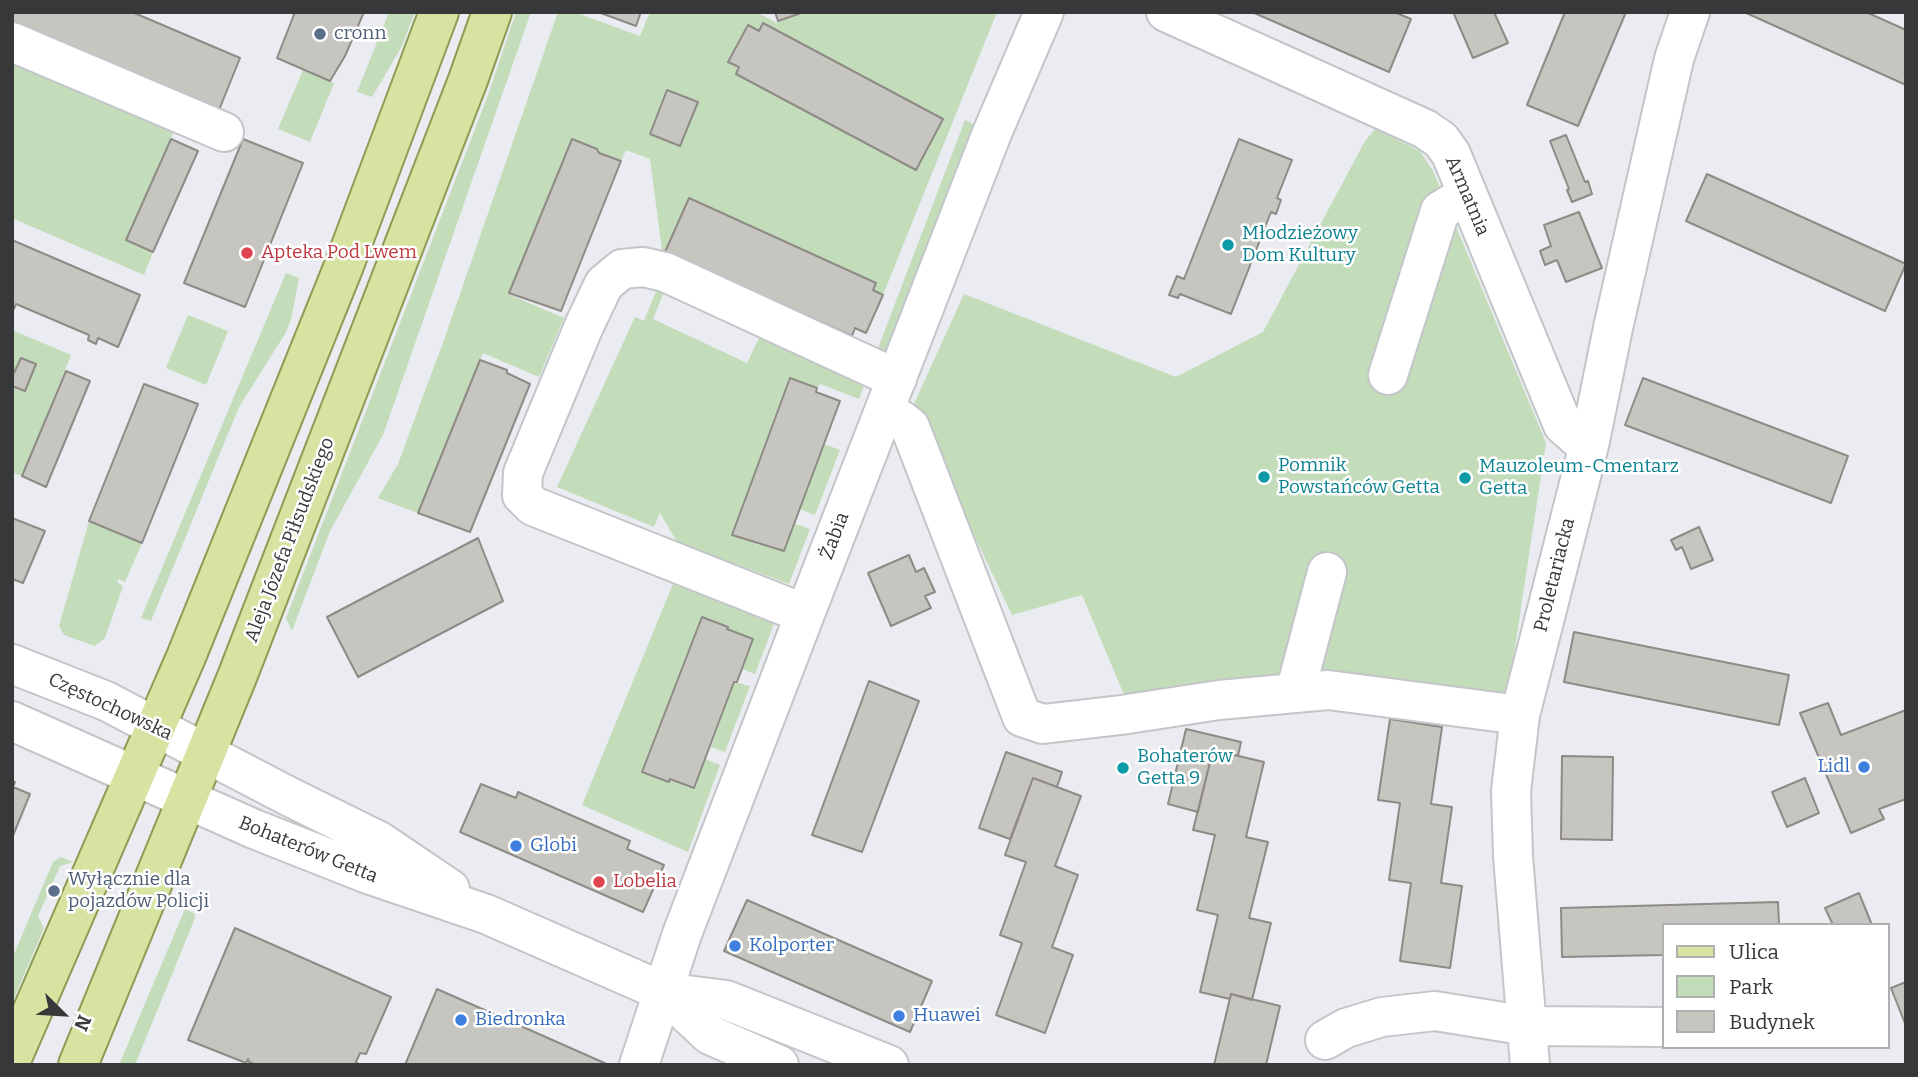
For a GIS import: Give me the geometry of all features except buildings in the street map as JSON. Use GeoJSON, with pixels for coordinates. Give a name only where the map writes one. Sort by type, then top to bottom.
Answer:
{"type":"FeatureCollection","features":[{"type":"Feature","properties":{"kind":"main road"},"geometry":{"type":"LineString","coordinates":[[12,1058],[155,727],[344,268],[439,12]]}},
{"type":"Feature","properties":{"kind":"main road","name":"Aleja Józefa Piłsudskiego"},"geometry":{"type":"LineString","coordinates":[[78,1065],[206,753],[492,12]]}},
{"type":"Feature","properties":{"kind":"street","name":"Żabia"},"geometry":{"type":"LineString","coordinates":[[639,1065],[682,934],[805,614],[992,133],[1044,12]]}},
{"type":"Feature","properties":{"kind":"street","name":"Armatnia"},"geometry":{"type":"LineString","coordinates":[[1166,12],[1425,129],[1441,140],[1451,154],[1563,425],[1588,447]]}},
{"type":"Feature","properties":{"kind":"street","name":"Proletariacka"},"geometry":{"type":"LineString","coordinates":[[1530,1065],[1513,856],[1511,791],[1520,715],[1588,447],[1674,59],[1690,12]]}},
{"type":"Feature","properties":{"kind":"street"},"geometry":{"type":"LineString","coordinates":[[12,42],[224,132]]}},
{"type":"Feature","properties":{"kind":"street"},"geometry":{"type":"LineString","coordinates":[[1388,375],[1440,211],[1466,195]]}},
{"type":"Feature","properties":{"kind":"street"},"geometry":{"type":"LineString","coordinates":[[805,614],[533,506],[522,495],[523,473],[564,374],[604,284],[622,269],[643,267],[665,272],[890,395],[901,420],[910,427],[1022,717],[1043,724],[1219,699],[1328,690],[1520,715]]}},
{"type":"Feature","properties":{"kind":"street"},"geometry":{"type":"LineString","coordinates":[[1295,693],[1326,572]]}},
{"type":"Feature","properties":{"kind":"street","name":"Częstochowska"},"geometry":{"type":"LineString","coordinates":[[12,664],[106,701],[206,753]]}},
{"type":"Feature","properties":{"kind":"street"},"geometry":{"type":"LineString","coordinates":[[12,721],[134,775]]}},
{"type":"Feature","properties":{"kind":"street","name":"Bohaterów Getta"},"geometry":{"type":"LineString","coordinates":[[206,753],[379,841],[486,914]]}},
{"type":"Feature","properties":{"kind":"street","name":"Bohaterów Getta"},"geometry":{"type":"LineString","coordinates":[[134,775],[244,825],[368,874],[486,914],[664,992],[726,1000],[889,1065]]}},
{"type":"Feature","properties":{"kind":"street","name":"Bohaterów Getta"},"geometry":{"type":"LineString","coordinates":[[664,992],[710,1035],[779,1065]]}},
{"type":"Feature","properties":{"kind":"street"},"geometry":{"type":"LineString","coordinates":[[1325,1040],[1346,1028],[1382,1017],[1434,1010],[1528,1026],[1662,1027]]}},
{"type":"Feature","properties":{"kind":"green space"},"geometry":{"type":"Polygon","coordinates":[[[389,12],[415,12],[402,46],[372,97],[357,92],[389,12]]]}},
{"type":"Feature","properties":{"kind":"green space"},"geometry":{"type":"Polygon","coordinates":[[[516,12],[531,12],[383,435],[330,531],[292,631],[286,618],[487,98],[516,12]]]}},
{"type":"Feature","properties":{"kind":"green space"},"geometry":{"type":"Polygon","coordinates":[[[558,12],[574,12],[640,36],[650,12],[756,12],[777,23],[804,12],[997,12],[883,295],[873,290],[876,283],[689,198],[665,252],[662,250],[650,159],[626,150],[621,161],[572,140],[508,294],[564,318],[539,377],[483,353],[418,513],[378,498],[398,464],[558,12]],[[763,24],[759,31],[747,25],[728,61],[739,67],[736,74],[916,170],[943,120],[763,24]]]}},
{"type":"Feature","properties":{"kind":"green space"},"geometry":{"type":"Polygon","coordinates":[[[12,54],[178,122],[126,240],[153,252],[144,275],[12,218],[12,54]]]}},
{"type":"Feature","properties":{"kind":"green space"},"geometry":{"type":"Polygon","coordinates":[[[303,70],[334,83],[310,142],[278,129],[303,70]]]}},
{"type":"Feature","properties":{"kind":"green space"},"geometry":{"type":"Polygon","coordinates":[[[965,120],[978,126],[888,356],[877,351],[965,120]]]}},
{"type":"Feature","properties":{"kind":"green space"},"geometry":{"type":"Polygon","coordinates":[[[1375,129],[1420,151],[1433,171],[1546,443],[1507,700],[1287,673],[1125,697],[1082,595],[1012,615],[913,406],[964,294],[1176,377],[1263,332],[1365,141],[1375,129]]]}},
{"type":"Feature","properties":{"kind":"green space"},"geometry":{"type":"Polygon","coordinates":[[[286,273],[299,278],[291,320],[239,407],[151,621],[141,618],[286,273]]]}},
{"type":"Feature","properties":{"kind":"green space"},"geometry":{"type":"Polygon","coordinates":[[[657,289],[664,292],[653,319],[747,363],[760,336],[865,383],[859,399],[820,384],[817,388],[791,379],[732,535],[784,551],[795,524],[810,529],[789,584],[677,542],[660,513],[654,527],[557,487],[635,317],[644,321],[657,289]]]}},
{"type":"Feature","properties":{"kind":"green space"},"geometry":{"type":"Polygon","coordinates":[[[188,315],[228,331],[206,385],[166,368],[188,315]]]}},
{"type":"Feature","properties":{"kind":"green space"},"geometry":{"type":"Polygon","coordinates":[[[12,330],[71,355],[22,476],[12,472],[12,330]]]}},
{"type":"Feature","properties":{"kind":"green space"},"geometry":{"type":"Polygon","coordinates":[[[824,444],[840,450],[815,515],[800,509],[824,444]]]}},
{"type":"Feature","properties":{"kind":"green space"},"geometry":{"type":"Polygon","coordinates":[[[89,521],[142,543],[125,582],[119,579],[117,582],[123,586],[105,638],[95,646],[64,635],[59,626],[89,521]]]}},
{"type":"Feature","properties":{"kind":"green space"},"geometry":{"type":"Polygon","coordinates":[[[675,579],[777,616],[755,674],[742,669],[728,627],[702,618],[642,772],[694,788],[705,759],[720,765],[688,852],[582,805],[675,579]]]}},
{"type":"Feature","properties":{"kind":"green space"},"geometry":{"type":"Polygon","coordinates":[[[734,682],[750,686],[725,752],[711,747],[734,682]]]}},
{"type":"Feature","properties":{"kind":"green space"},"geometry":{"type":"Polygon","coordinates":[[[61,857],[73,862],[60,866],[38,916],[44,928],[12,1003],[12,959],[53,862],[61,857]]]}},
{"type":"Feature","properties":{"kind":"green space"},"geometry":{"type":"Polygon","coordinates":[[[185,909],[194,913],[195,918],[135,1065],[119,1065],[185,909]]]}},
{"type":"Feature","properties":{"kind":"place","name":"cronn"},"geometry":{"type":"Point","coordinates":[320,34]}},
{"type":"Feature","properties":{"kind":"place","name":"Młodzieżowy Dom Kultury"},"geometry":{"type":"Point","coordinates":[1228,245]}},
{"type":"Feature","properties":{"kind":"place","name":"Apteka Pod Lwem"},"geometry":{"type":"Point","coordinates":[247,253]}},
{"type":"Feature","properties":{"kind":"place","name":"Pomnik Powstańców Getta"},"geometry":{"type":"Point","coordinates":[1264,477]}},
{"type":"Feature","properties":{"kind":"place","name":"Mauzoleum-Cmentarz Getta"},"geometry":{"type":"Point","coordinates":[1465,478]}},
{"type":"Feature","properties":{"kind":"place","name":"Lidl"},"geometry":{"type":"Point","coordinates":[1864,767]}},
{"type":"Feature","properties":{"kind":"place","name":"Bohaterów Getta 9"},"geometry":{"type":"Point","coordinates":[1123,768]}},
{"type":"Feature","properties":{"kind":"place","name":"Globi"},"geometry":{"type":"Point","coordinates":[516,846]}},
{"type":"Feature","properties":{"kind":"place","name":"Lobelia"},"geometry":{"type":"Point","coordinates":[599,882]}},
{"type":"Feature","properties":{"kind":"place","name":"Wyłącznie dla pojazdów Policji"},"geometry":{"type":"Point","coordinates":[54,891]}},
{"type":"Feature","properties":{"kind":"place","name":"Kolporter"},"geometry":{"type":"Point","coordinates":[735,946]}},
{"type":"Feature","properties":{"kind":"place","name":"Huawei"},"geometry":{"type":"Point","coordinates":[899,1016]}},
{"type":"Feature","properties":{"kind":"place","name":"Biedronka"},"geometry":{"type":"Point","coordinates":[461,1020]}}]}
